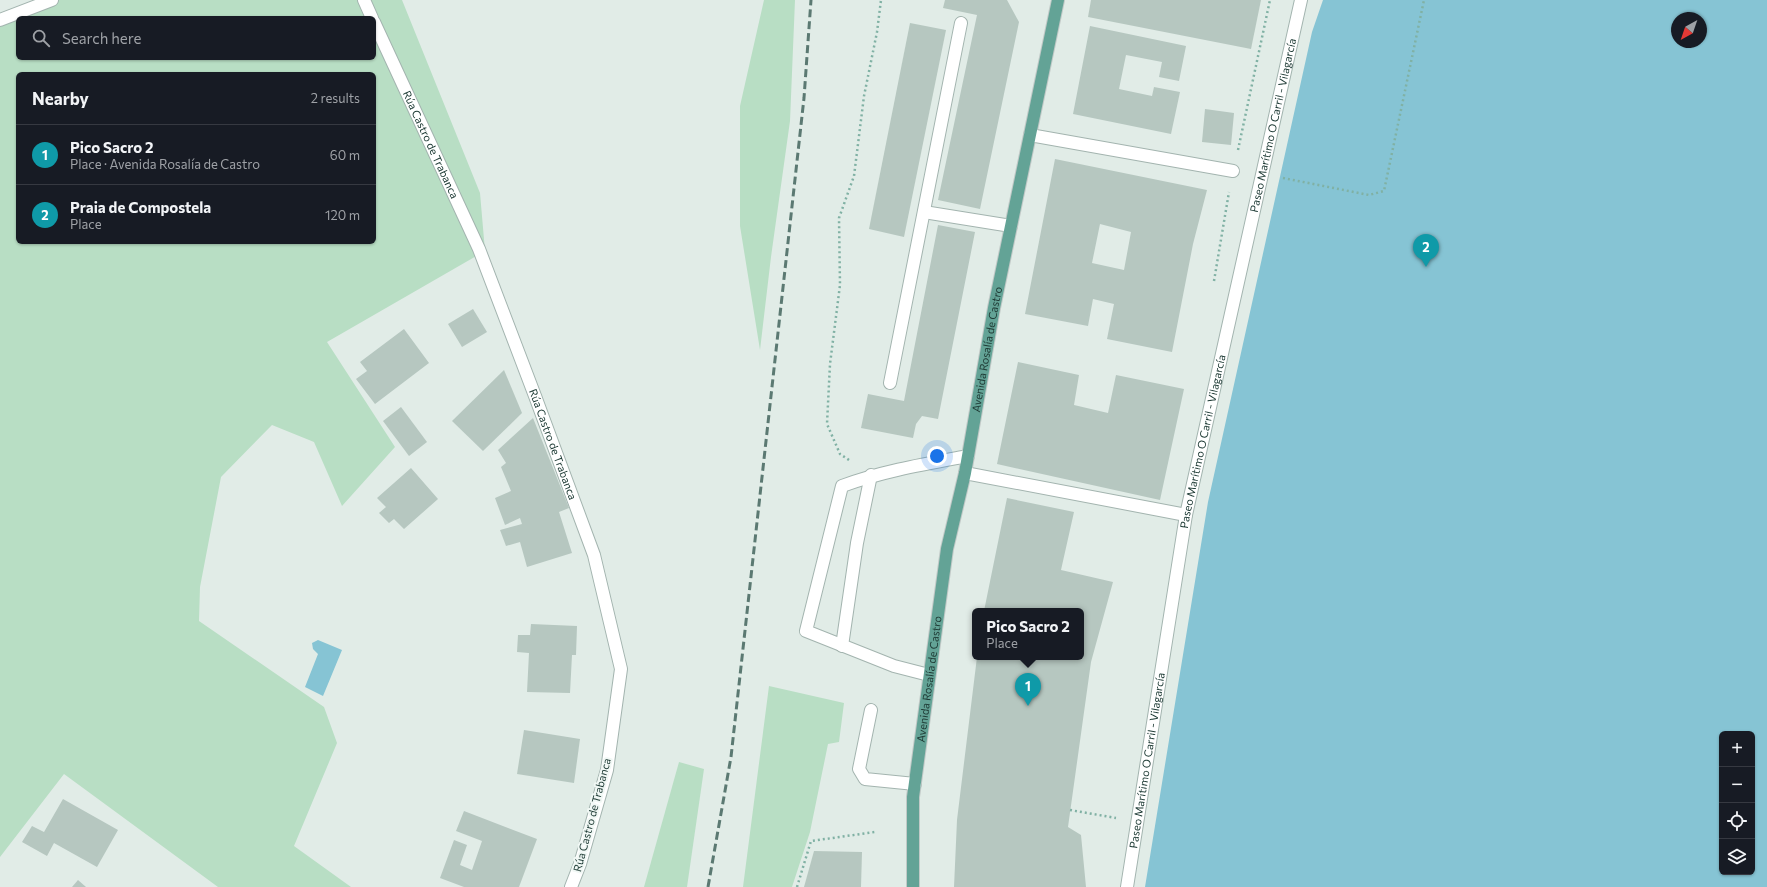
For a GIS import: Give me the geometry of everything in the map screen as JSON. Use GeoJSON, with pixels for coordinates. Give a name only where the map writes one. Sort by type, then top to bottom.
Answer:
{"type":"FeatureCollection","features":[{"type":"Feature","properties":{"kind":"main road","name":"Avenida Rosalía de Castro"},"geometry":{"type":"LineString","coordinates":[[913,887],[913,797],[947,549],[965,473],[994,308],[1058,0]]}},
{"type":"Feature","properties":{"kind":"street"},"geometry":{"type":"LineString","coordinates":[[0,20],[52,0]]}},
{"type":"Feature","properties":{"kind":"street"},"geometry":{"type":"LineString","coordinates":[[364,0],[371,16]]}},
{"type":"Feature","properties":{"kind":"street","name":"Paseo Marítimo O Carril - Vilagarcía"},"geometry":{"type":"LineString","coordinates":[[1127,887],[1186,515],[1301,0]]}},
{"type":"Feature","properties":{"kind":"street"},"geometry":{"type":"LineString","coordinates":[[890,383],[961,23]]}},
{"type":"Feature","properties":{"kind":"street","name":"Rúa Castro de Trabanca"},"geometry":{"type":"LineString","coordinates":[[376,26],[479,249],[533,389],[594,554],[621,669],[607,770],[572,887]]}},
{"type":"Feature","properties":{"kind":"street"},"geometry":{"type":"LineString","coordinates":[[1030,135],[1232,171]]}},
{"type":"Feature","properties":{"kind":"street"},"geometry":{"type":"LineString","coordinates":[[924,212],[1011,226]]}},
{"type":"Feature","properties":{"kind":"street"},"geometry":{"type":"LineString","coordinates":[[929,676],[894,666],[806,631],[842,486],[871,475],[968,456]]}},
{"type":"Feature","properties":{"kind":"street"},"geometry":{"type":"LineString","coordinates":[[965,473],[1186,515]]}},
{"type":"Feature","properties":{"kind":"street"},"geometry":{"type":"LineString","coordinates":[[842,646],[856,543],[871,475]]}},
{"type":"Feature","properties":{"kind":"street"},"geometry":{"type":"LineString","coordinates":[[871,710],[859,769],[865,779],[915,784]]}},
{"type":"Feature","properties":{"kind":"path"},"geometry":{"type":"LineString","coordinates":[[871,475],[840,454],[827,424],[830,364],[840,285],[839,218],[854,176],[864,96],[877,32],[881,0]]}},
{"type":"Feature","properties":{"kind":"path"},"geometry":{"type":"LineString","coordinates":[[1263,174],[1369,195],[1384,191],[1424,0]]}},
{"type":"Feature","properties":{"kind":"path"},"geometry":{"type":"LineString","coordinates":[[1070,810],[1122,819],[1136,823]]}},
{"type":"Feature","properties":{"kind":"path"},"geometry":{"type":"LineString","coordinates":[[797,887],[811,841],[875,832]]}},
{"type":"Feature","properties":{"kind":"green space"},"geometry":{"type":"Polygon","coordinates":[[[52,0],[402,0],[480,193],[485,251],[327,342],[395,447],[342,506],[314,442],[272,425],[221,477],[200,587],[199,621],[324,707],[337,743],[294,846],[351,887],[218,887],[64,774],[0,857],[0,20],[52,0]]]}},
{"type":"Feature","properties":{"kind":"green space"},"geometry":{"type":"Polygon","coordinates":[[[764,0],[795,0],[790,121],[760,350],[740,226],[740,106],[764,0]]]}},
{"type":"Feature","properties":{"kind":"green space"},"geometry":{"type":"Polygon","coordinates":[[[769,686],[844,703],[839,742],[828,744],[810,832],[792,887],[743,887],[769,686]]]}},
{"type":"Feature","properties":{"kind":"green space"},"geometry":{"type":"Polygon","coordinates":[[[679,762],[704,769],[687,887],[644,887],[679,762]]]}},
{"type":"Feature","properties":{"kind":"water"},"geometry":{"type":"Polygon","coordinates":[[[1323,0],[1767,0],[1767,887],[1145,887],[1208,502],[1312,32],[1323,0]]]}},
{"type":"Feature","properties":{"kind":"water"},"geometry":{"type":"Polygon","coordinates":[[[318,640],[342,650],[323,696],[305,687],[318,654],[313,649],[312,643],[318,640]]]}},
{"type":"Feature","properties":{"kind":"building"},"geometry":{"type":"Polygon","coordinates":[[[945,0],[1007,0],[1019,22],[980,209],[938,200],[977,15],[943,8],[945,0]]]}},
{"type":"Feature","properties":{"kind":"building"},"geometry":{"type":"Polygon","coordinates":[[[1091,0],[1261,0],[1251,49],[1088,17],[1091,0]]]}},
{"type":"Feature","properties":{"kind":"building"},"geometry":{"type":"Polygon","coordinates":[[[910,23],[946,30],[904,237],[869,229],[910,23]]]}},
{"type":"Feature","properties":{"kind":"building"},"geometry":{"type":"Polygon","coordinates":[[[1090,26],[1186,46],[1179,81],[1159,77],[1162,62],[1126,55],[1119,89],[1152,96],[1154,87],[1180,92],[1171,134],[1073,114],[1090,26]]]}},
{"type":"Feature","properties":{"kind":"building"},"geometry":{"type":"Polygon","coordinates":[[[1205,109],[1234,113],[1231,145],[1202,142],[1205,109]]]}},
{"type":"Feature","properties":{"kind":"building"},"geometry":{"type":"Polygon","coordinates":[[[1055,159],[1207,190],[1193,244],[1172,352],[1107,339],[1114,304],[1093,299],[1088,326],[1025,314],[1055,159]],[[1100,224],[1092,263],[1124,270],[1131,232],[1100,224]]]}},
{"type":"Feature","properties":{"kind":"building"},"geometry":{"type":"Polygon","coordinates":[[[938,225],[975,232],[938,419],[922,416],[916,424],[913,438],[861,428],[868,394],[904,401],[938,225]]]}},
{"type":"Feature","properties":{"kind":"building"},"geometry":{"type":"Polygon","coordinates":[[[473,309],[487,332],[462,347],[448,324],[473,309]]]}},
{"type":"Feature","properties":{"kind":"building"},"geometry":{"type":"Polygon","coordinates":[[[404,329],[429,363],[375,404],[356,379],[367,371],[360,362],[404,329]]]}},
{"type":"Feature","properties":{"kind":"building"},"geometry":{"type":"Polygon","coordinates":[[[1018,362],[1079,375],[1074,405],[1108,413],[1116,375],[1184,389],[1160,500],[997,464],[1018,362]]]}},
{"type":"Feature","properties":{"kind":"building"},"geometry":{"type":"Polygon","coordinates":[[[504,370],[522,413],[483,451],[452,421],[504,370]]]}},
{"type":"Feature","properties":{"kind":"building"},"geometry":{"type":"Polygon","coordinates":[[[401,407],[427,442],[409,456],[383,421],[401,407]]]}},
{"type":"Feature","properties":{"kind":"building"},"geometry":{"type":"Polygon","coordinates":[[[533,418],[569,508],[559,512],[572,553],[527,567],[520,542],[506,546],[500,530],[522,524],[520,518],[505,525],[495,498],[511,491],[501,467],[506,463],[498,450],[533,418]]]}},
{"type":"Feature","properties":{"kind":"building"},"geometry":{"type":"Polygon","coordinates":[[[411,468],[438,499],[404,529],[394,519],[389,523],[379,513],[386,507],[377,498],[411,468]]]}},
{"type":"Feature","properties":{"kind":"building"},"geometry":{"type":"Polygon","coordinates":[[[1007,498],[1074,512],[1061,570],[1113,582],[1091,662],[1068,827],[1081,835],[1086,887],[954,887],[957,820],[977,660],[1084,660],[1084,608],[985,608],[1007,498]]]}},
{"type":"Feature","properties":{"kind":"building"},"geometry":{"type":"Polygon","coordinates":[[[531,624],[577,626],[576,655],[572,655],[570,693],[527,692],[529,653],[517,652],[518,635],[530,635],[531,624]]]}},
{"type":"Feature","properties":{"kind":"building"},"geometry":{"type":"Polygon","coordinates":[[[524,730],[580,739],[574,783],[517,774],[524,730]]]}},
{"type":"Feature","properties":{"kind":"building"},"geometry":{"type":"Polygon","coordinates":[[[63,799],[118,830],[97,867],[54,843],[47,856],[22,842],[32,826],[44,832],[63,799]]]}},
{"type":"Feature","properties":{"kind":"building"},"geometry":{"type":"Polygon","coordinates":[[[464,811],[537,839],[519,887],[464,887],[440,878],[454,840],[467,845],[460,865],[472,870],[482,841],[456,831],[464,811]]]}},
{"type":"Feature","properties":{"kind":"building"},"geometry":{"type":"Polygon","coordinates":[[[814,851],[862,852],[861,887],[804,887],[814,851]]]}},
{"type":"Feature","properties":{"kind":"building"},"geometry":{"type":"Polygon","coordinates":[[[78,880],[86,887],[72,887],[78,880]]]}},
{"type":"Feature","properties":{"kind":"railway"},"geometry":{"type":"LineString","coordinates":[[708,887],[731,757],[804,98],[811,0]]}},
{"type":"Feature","properties":{"kind":"place","name":"Praia de Compostela"},"geometry":{"type":"Point","coordinates":[1426,267]}},
{"type":"Feature","properties":{"kind":"place","name":"Pico Sacro 2"},"geometry":{"type":"Point","coordinates":[1028,706]}}]}
